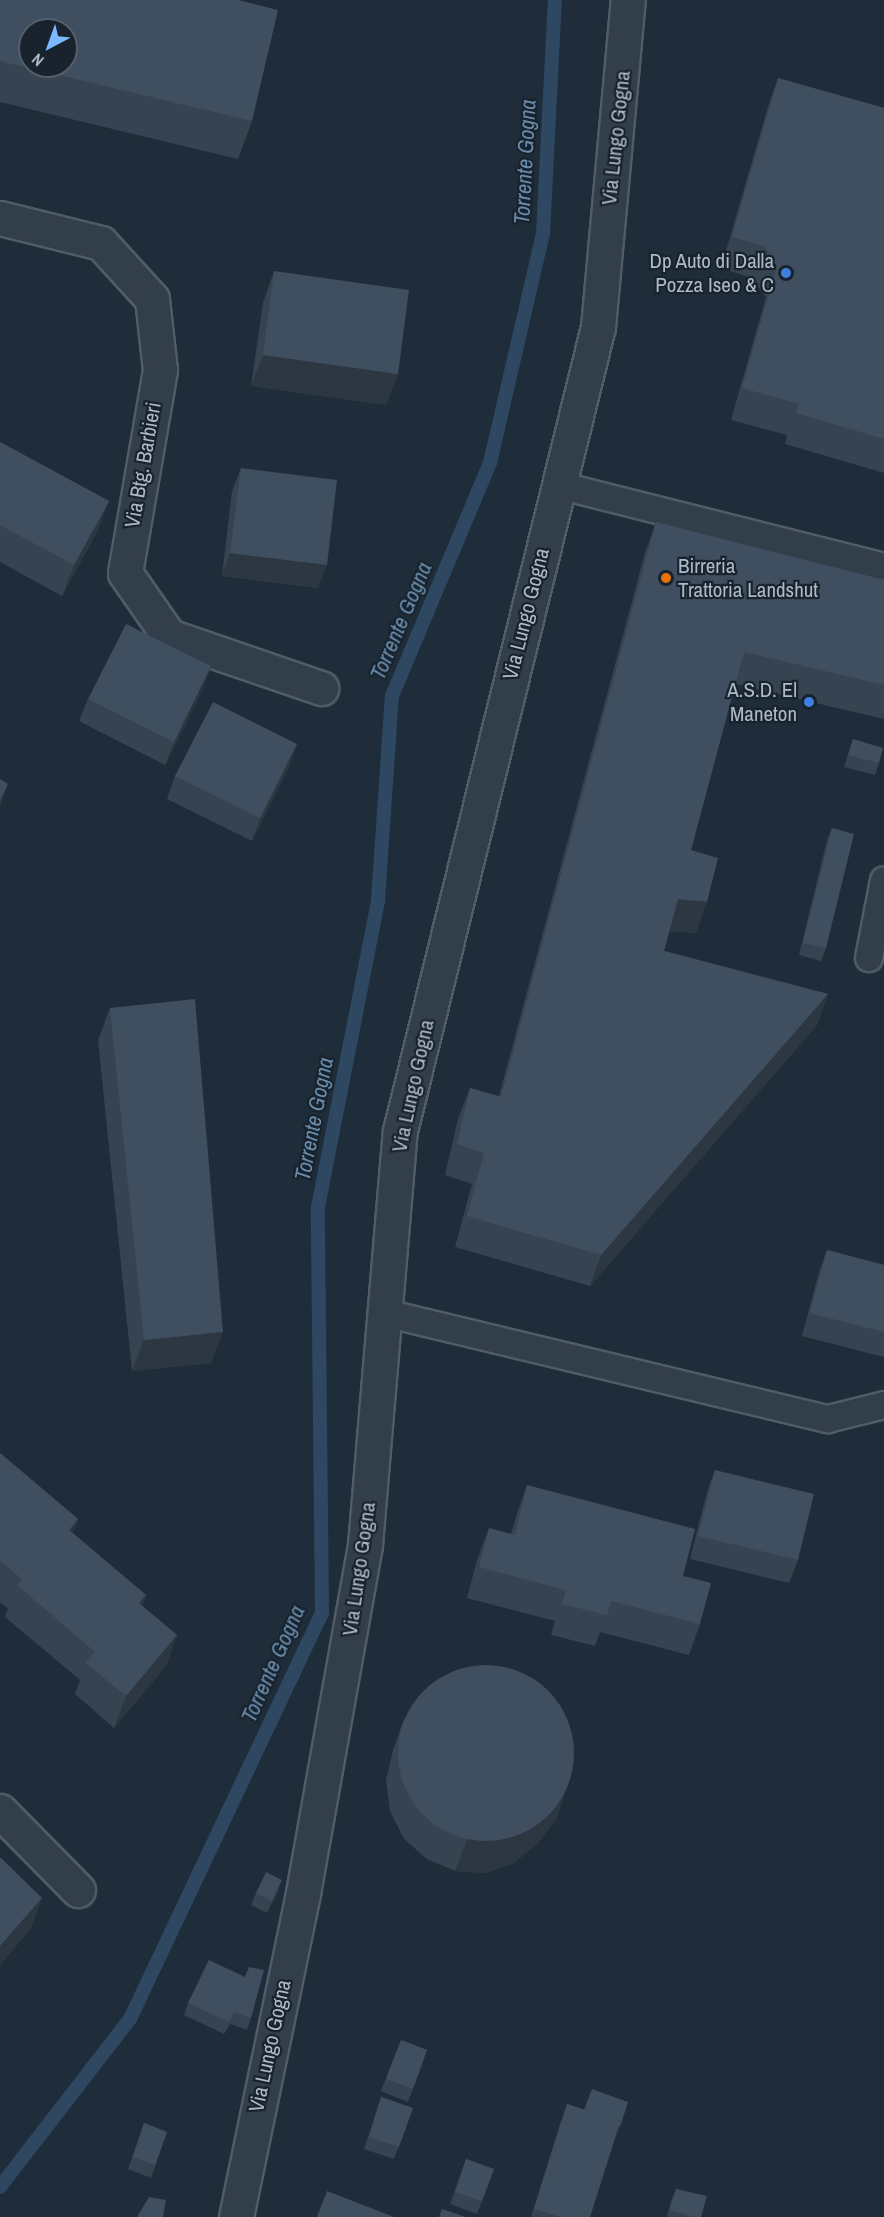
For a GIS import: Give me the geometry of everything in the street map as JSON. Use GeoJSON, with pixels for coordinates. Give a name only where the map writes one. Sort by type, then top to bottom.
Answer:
{"type":"FeatureCollection","features":[{"type":"Feature","properties":{"kind":"street","name":"Via Lungo Gogna"},"geometry":{"type":"LineString","coordinates":[[236,2217],[303,1893],[365,1545],[400,1131],[598,327],[628,0]]}},
{"type":"Feature","properties":{"kind":"street","name":"Via Btg. Barbieri"},"geometry":{"type":"LineString","coordinates":[[0,218],[101,243],[152,299],[160,370],[125,573],[169,636],[321,688]]}},
{"type":"Feature","properties":{"kind":"street"},"geometry":{"type":"LineString","coordinates":[[0,1811],[78,1890]]}},
{"type":"Feature","properties":{"kind":"lane"},"geometry":{"type":"LineString","coordinates":[[558,485],[884,567]]}},
{"type":"Feature","properties":{"kind":"lane"},"geometry":{"type":"LineString","coordinates":[[869,958],[884,880]]}},
{"type":"Feature","properties":{"kind":"lane"},"geometry":{"type":"LineString","coordinates":[[385,1313],[828,1419],[884,1405]]}},
{"type":"Feature","properties":{"kind":"building"},"geometry":{"type":"Polygon","coordinates":[[[0,0],[238,0],[278,10],[252,121],[71,78],[78,78],[78,18],[18,18],[18,65],[0,61],[0,0]]]}},
{"type":"Feature","properties":{"kind":"building"},"geometry":{"type":"Polygon","coordinates":[[[778,78],[884,108],[884,439],[796,413],[799,404],[742,388],[777,266],[764,246],[732,237],[778,78]]]}},
{"type":"Feature","properties":{"kind":"building"},"geometry":{"type":"Polygon","coordinates":[[[274,271],[409,290],[398,374],[263,355],[274,271]]]}},
{"type":"Feature","properties":{"kind":"building"},"geometry":{"type":"Polygon","coordinates":[[[0,442],[109,501],[74,565],[0,525],[0,442]]]}},
{"type":"Feature","properties":{"kind":"building"},"geometry":{"type":"Polygon","coordinates":[[[241,468],[337,480],[327,565],[230,553],[241,468]]]}},
{"type":"Feature","properties":{"kind":"building"},"geometry":{"type":"Polygon","coordinates":[[[656,522],[884,580],[884,685],[744,652],[691,850],[718,858],[707,902],[678,899],[664,951],[828,994],[601,1255],[467,1216],[484,1153],[457,1144],[470,1088],[501,1097],[656,522]]]}},
{"type":"Feature","properties":{"kind":"building"},"geometry":{"type":"Polygon","coordinates":[[[126,624],[211,666],[174,742],[88,699],[126,624]]]}},
{"type":"Feature","properties":{"kind":"building"},"geometry":{"type":"Polygon","coordinates":[[[213,702],[297,744],[260,818],[175,776],[213,702]]]}},
{"type":"Feature","properties":{"kind":"building"},"geometry":{"type":"Polygon","coordinates":[[[853,739],[883,748],[879,763],[848,755],[853,739]]]}},
{"type":"Feature","properties":{"kind":"building"},"geometry":{"type":"Polygon","coordinates":[[[0,779],[8,784],[0,801],[0,779]]]}},
{"type":"Feature","properties":{"kind":"building"},"geometry":{"type":"Polygon","coordinates":[[[832,828],[854,834],[826,948],[803,943],[832,828]]]}},
{"type":"Feature","properties":{"kind":"building"},"geometry":{"type":"Polygon","coordinates":[[[195,999],[223,1332],[144,1340],[110,1008],[195,999]]]}},
{"type":"Feature","properties":{"kind":"building"},"geometry":{"type":"Polygon","coordinates":[[[827,1250],[884,1265],[884,1332],[810,1313],[827,1250]]]}},
{"type":"Feature","properties":{"kind":"building"},"geometry":{"type":"Polygon","coordinates":[[[0,1453],[78,1519],[69,1530],[146,1595],[139,1603],[177,1635],[126,1696],[86,1663],[95,1652],[17,1585],[22,1579],[0,1561],[0,1453]]]}},
{"type":"Feature","properties":{"kind":"building"},"geometry":{"type":"Polygon","coordinates":[[[715,1470],[814,1494],[798,1560],[698,1536],[715,1470]]]}},
{"type":"Feature","properties":{"kind":"building"},"geometry":{"type":"Polygon","coordinates":[[[527,1485],[695,1529],[683,1576],[711,1583],[700,1624],[611,1601],[607,1615],[562,1604],[566,1590],[479,1567],[489,1528],[515,1535],[527,1485]]]}},
{"type":"Feature","properties":{"kind":"building"},"geometry":{"type":"Polygon","coordinates":[[[486,1665],[519,1672],[535,1680],[548,1691],[559,1704],[567,1720],[574,1753],[567,1786],[559,1802],[548,1815],[535,1826],[519,1834],[486,1841],[453,1834],[437,1826],[424,1815],[413,1802],[405,1786],[398,1753],[405,1720],[413,1704],[424,1691],[437,1680],[453,1672],[486,1665]]]}},
{"type":"Feature","properties":{"kind":"building"},"geometry":{"type":"Polygon","coordinates":[[[0,1857],[42,1898],[0,1946],[0,1857]]]}},
{"type":"Feature","properties":{"kind":"building"},"geometry":{"type":"Polygon","coordinates":[[[266,1872],[282,1880],[272,1901],[256,1893],[266,1872]]]}},
{"type":"Feature","properties":{"kind":"building"},"geometry":{"type":"Polygon","coordinates":[[[209,1960],[245,1977],[249,1967],[264,1970],[251,2018],[234,2012],[229,2022],[188,2003],[209,1960]]]}},
{"type":"Feature","properties":{"kind":"building"},"geometry":{"type":"Polygon","coordinates":[[[401,2040],[427,2050],[413,2089],[386,2079],[401,2040]]]}},
{"type":"Feature","properties":{"kind":"building"},"geometry":{"type":"Polygon","coordinates":[[[592,2089],[628,2102],[620,2127],[620,2121],[584,2110],[592,2089]]]}},
{"type":"Feature","properties":{"kind":"building"},"geometry":{"type":"Polygon","coordinates":[[[381,2097],[413,2108],[399,2147],[369,2137],[381,2097]]]}},
{"type":"Feature","properties":{"kind":"building"},"geometry":{"type":"Polygon","coordinates":[[[567,2104],[620,2121],[590,2217],[561,2217],[534,2209],[567,2104]]]}},
{"type":"Feature","properties":{"kind":"building"},"geometry":{"type":"Polygon","coordinates":[[[144,2123],[167,2132],[155,2165],[133,2157],[144,2123]]]}},
{"type":"Feature","properties":{"kind":"building"},"geometry":{"type":"Polygon","coordinates":[[[466,2159],[494,2169],[482,2201],[455,2192],[466,2159]]]}},
{"type":"Feature","properties":{"kind":"building"},"geometry":{"type":"Polygon","coordinates":[[[676,2189],[707,2196],[701,2217],[670,2210],[676,2189]]]}},
{"type":"Feature","properties":{"kind":"building"},"geometry":{"type":"Polygon","coordinates":[[[327,2191],[394,2217],[317,2217],[327,2191]]]}},
{"type":"Feature","properties":{"kind":"building"},"geometry":{"type":"Polygon","coordinates":[[[149,2197],[166,2200],[163,2217],[137,2217],[149,2197]]]}},
{"type":"Feature","properties":{"kind":"building"},"geometry":{"type":"Polygon","coordinates":[[[442,2209],[466,2217],[439,2217],[442,2209]]]}},
{"type":"Feature","properties":{"kind":"waterway","name":"Torrente Gogna"},"geometry":{"type":"LineString","coordinates":[[0,2187],[130,2019],[322,1613],[318,1207],[378,900],[392,696],[490,463],[543,234],[555,0]]}},
{"type":"Feature","properties":{"kind":"place","name":"Dp Auto di Dalla Pozza Iseo & C"},"geometry":{"type":"Point","coordinates":[786,273]}},
{"type":"Feature","properties":{"kind":"place","name":"Birreria Trattoria Landshut"},"geometry":{"type":"Point","coordinates":[666,578]}},
{"type":"Feature","properties":{"kind":"place","name":"A.S.D. El Maneton"},"geometry":{"type":"Point","coordinates":[809,702]}}]}
